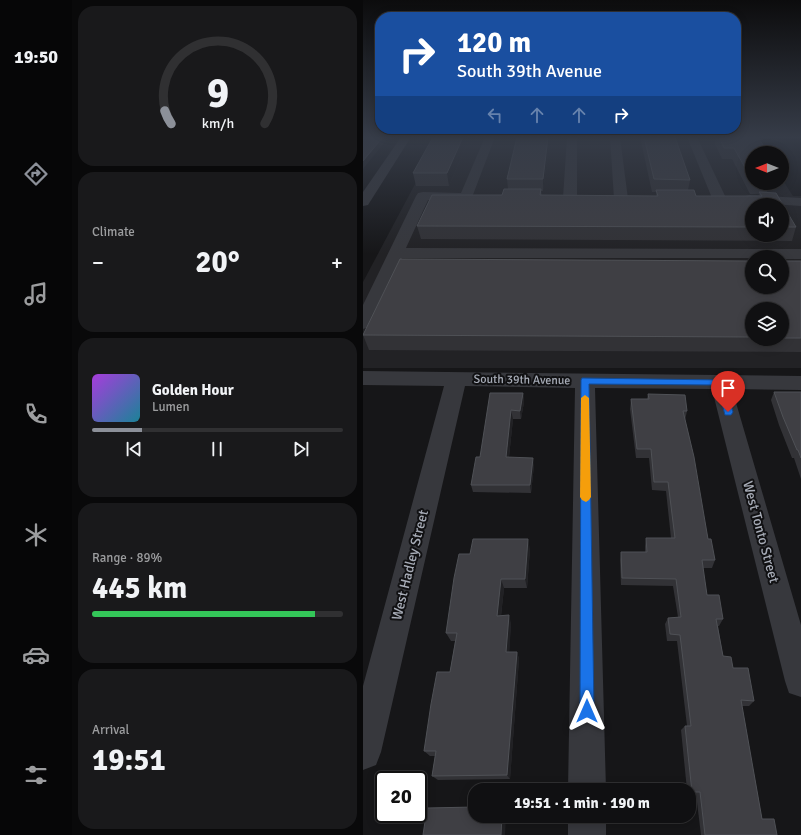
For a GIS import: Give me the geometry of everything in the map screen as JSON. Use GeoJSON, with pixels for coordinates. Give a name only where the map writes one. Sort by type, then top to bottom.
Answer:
{"type":"FeatureCollection","features":[{"type":"Feature","properties":{"kind":"street"},"geometry":{"type":"LineString","coordinates":[[363,202],[380,176]]}},
{"type":"Feature","properties":{"kind":"street"},"geometry":{"type":"LineString","coordinates":[[466,197],[474,176]]}},
{"type":"Feature","properties":{"kind":"street"},"geometry":{"type":"LineString","coordinates":[[570,198],[571,176]]}},
{"type":"Feature","properties":{"kind":"street"},"geometry":{"type":"LineString","coordinates":[[619,176],[621,199]]}},
{"type":"Feature","properties":{"kind":"street"},"geometry":{"type":"LineString","coordinates":[[709,176],[719,198]]}},
{"type":"Feature","properties":{"kind":"street"},"geometry":{"type":"LineString","coordinates":[[363,323],[398,253],[423,196],[482,197]]}},
{"type":"Feature","properties":{"kind":"street"},"geometry":{"type":"LineString","coordinates":[[554,198],[585,198]]}},
{"type":"Feature","properties":{"kind":"street"},"geometry":{"type":"LineString","coordinates":[[606,198],[636,199]]}},
{"type":"Feature","properties":{"kind":"street"},"geometry":{"type":"LineString","coordinates":[[704,198],[801,202]]}},
{"type":"Feature","properties":{"kind":"street"},"geometry":{"type":"LineString","coordinates":[[398,253],[801,254]]}},
{"type":"Feature","properties":{"kind":"street","name":"South 39th Avenue"},"geometry":{"type":"LineString","coordinates":[[363,378],[801,383]]}},
{"type":"Feature","properties":{"kind":"street","name":"West Hadley Street"},"geometry":{"type":"LineString","coordinates":[[363,752],[369,702],[456,379]]}},
{"type":"Feature","properties":{"kind":"street"},"geometry":{"type":"LineString","coordinates":[[585,380],[587,783]]}},
{"type":"Feature","properties":{"kind":"street","name":"West Tonto Street"},"geometry":{"type":"LineString","coordinates":[[720,382],[801,681]]}},
{"type":"Feature","properties":{"kind":"street"},"geometry":{"type":"LineString","coordinates":[[587,823],[587,835]]}},
{"type":"Feature","properties":{"kind":"shaded area"},"geometry":{"type":"Polygon","coordinates":[[[419,176],[745,176],[745,190],[789,190],[793,196],[801,196],[801,368],[363,368],[363,282],[419,176]]]}},
{"type":"Feature","properties":{"kind":"building"},"geometry":{"type":"Polygon","coordinates":[[[508,176],[543,176],[543,179],[507,179],[508,176]]]}},
{"type":"Feature","properties":{"kind":"building"},"geometry":{"type":"Polygon","coordinates":[[[653,176],[689,176],[690,180],[654,179],[653,176]]]}},
{"type":"Feature","properties":{"kind":"building"},"geometry":{"type":"Polygon","coordinates":[[[504,189],[541,189],[540,195],[658,196],[656,190],[694,190],[696,196],[762,196],[759,192],[776,193],[779,198],[745,198],[745,227],[417,226],[432,195],[502,195],[504,189]]]}},
{"type":"Feature","properties":{"kind":"building"},"geometry":{"type":"Polygon","coordinates":[[[789,215],[796,227],[789,227],[789,215]]]}},
{"type":"Feature","properties":{"kind":"building"},"geometry":{"type":"Polygon","coordinates":[[[400,259],[745,261],[745,294],[789,294],[789,261],[801,261],[801,338],[789,338],[789,302],[745,302],[745,337],[363,335],[400,259]]]}},
{"type":"Feature","properties":{"kind":"building"},"geometry":{"type":"Polygon","coordinates":[[[774,392],[801,392],[801,458],[783,417],[774,392]]]}},
{"type":"Feature","properties":{"kind":"building"},"geometry":{"type":"Polygon","coordinates":[[[490,393],[523,393],[520,411],[511,410],[506,457],[533,458],[530,485],[471,485],[476,457],[480,457],[490,393]]]}},
{"type":"Feature","properties":{"kind":"building"},"geometry":{"type":"Polygon","coordinates":[[[648,394],[685,395],[687,411],[683,411],[694,457],[708,539],[711,539],[715,560],[702,560],[707,595],[719,595],[723,619],[716,619],[723,656],[731,657],[733,668],[748,668],[754,701],[741,700],[762,819],[774,819],[777,835],[705,835],[700,792],[696,792],[696,783],[691,783],[685,726],[691,726],[680,635],[670,634],[668,618],[681,617],[676,579],[622,578],[621,552],[647,552],[646,538],[675,538],[668,482],[654,482],[651,449],[637,449],[631,399],[649,399],[648,394]]]}},
{"type":"Feature","properties":{"kind":"building"},"geometry":{"type":"Polygon","coordinates":[[[473,539],[528,539],[525,579],[501,579],[497,616],[509,615],[506,652],[517,652],[507,775],[432,776],[436,751],[424,751],[431,704],[437,672],[450,672],[457,633],[446,633],[454,578],[459,554],[470,554],[473,539]]]}},
{"type":"Feature","properties":{"kind":"building"},"geometry":{"type":"Polygon","coordinates":[[[468,807],[468,823],[502,823],[501,835],[423,835],[425,823],[427,823],[427,808],[468,807]]]}},
{"type":"Feature","properties":{"kind":"slow traffic"},"geometry":{"type":"LineString","coordinates":[[585,398],[586,497]]}},
{"type":"Feature","properties":{"kind":"route"},"geometry":{"type":"LineString","coordinates":[[587,711],[585,380],[720,382],[728,412]]}}]}
